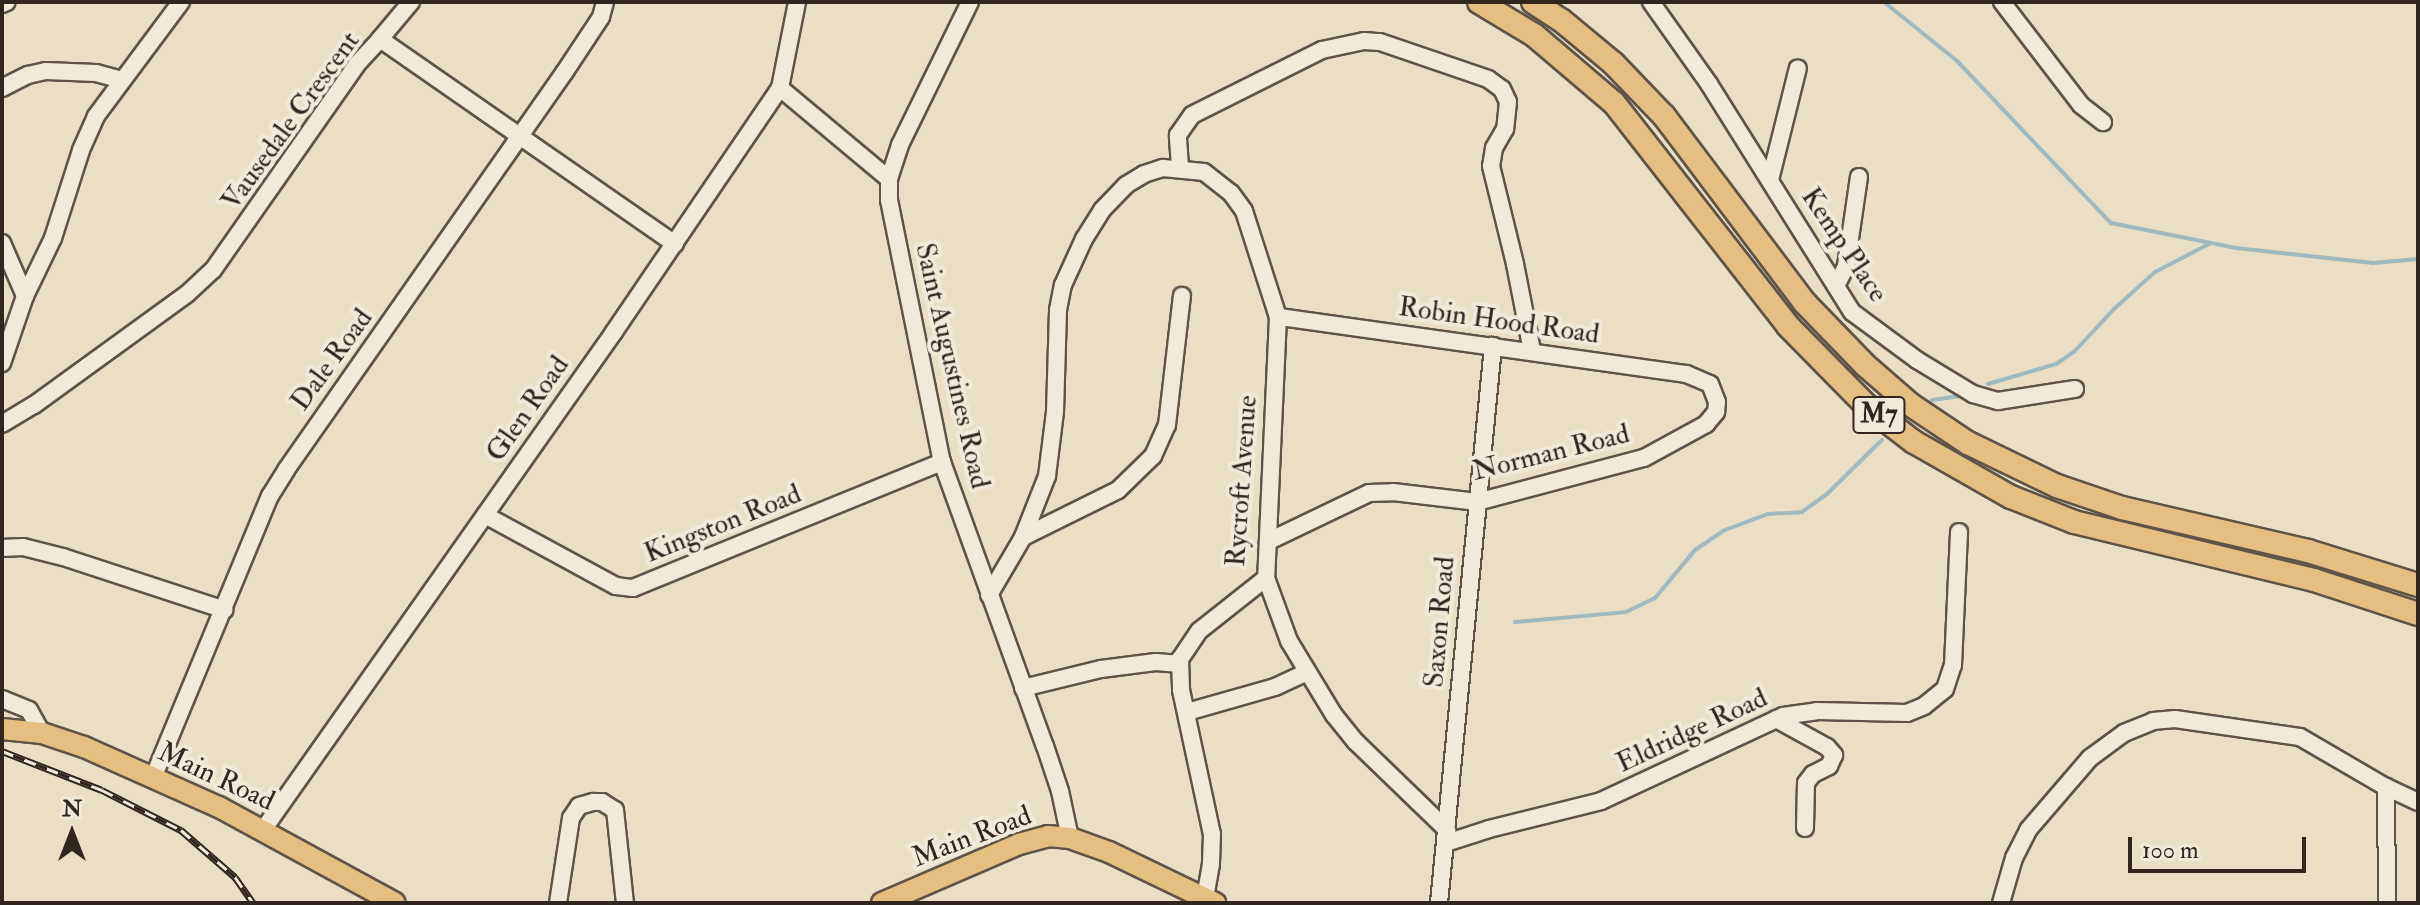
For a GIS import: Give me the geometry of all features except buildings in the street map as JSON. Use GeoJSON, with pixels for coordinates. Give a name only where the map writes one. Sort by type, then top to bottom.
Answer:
{"type":"FeatureCollection","features":[{"type":"Feature","properties":{"kind":"highway","name":"M7"},"geometry":{"type":"LineString","coordinates":[[1479,2],[1534,35],[1614,103],[1788,326],[1867,406],[1914,442],[2011,497],[2074,522],[2314,580],[2418,614]]}},
{"type":"Feature","properties":{"kind":"highway","name":"M7"},"geometry":{"type":"LineString","coordinates":[[1533,2],[1561,20],[1613,63],[1664,116],[1804,302],[1865,365],[1911,405],[1968,443],[2057,486],[2122,508],[2308,551],[2418,585]]}},
{"type":"Feature","properties":{"kind":"main road","name":"Main Road"},"geometry":{"type":"LineString","coordinates":[[2,729],[42,733],[84,747],[263,830],[395,903]]}},
{"type":"Feature","properties":{"kind":"main road","name":"Main Road"},"geometry":{"type":"LineString","coordinates":[[882,903],[1033,839],[1070,838],[1210,900]]}},
{"type":"Feature","properties":{"kind":"street"},"geometry":{"type":"LineString","coordinates":[[2,363],[25,296],[53,238],[87,134],[122,80],[181,2]]}},
{"type":"Feature","properties":{"kind":"street"},"geometry":{"type":"LineString","coordinates":[[380,39],[411,2]]}},
{"type":"Feature","properties":{"kind":"street","name":"Dale Road"},"geometry":{"type":"LineString","coordinates":[[153,778],[270,496],[589,36],[605,2]]}},
{"type":"Feature","properties":{"kind":"street","name":"Glen Road"},"geometry":{"type":"LineString","coordinates":[[263,830],[675,244],[780,88],[797,2]]}},
{"type":"Feature","properties":{"kind":"street","name":"Saint Augustines Road"},"geometry":{"type":"LineString","coordinates":[[970,2],[900,145],[889,179],[894,234],[942,462],[1060,791],[1070,838]]}},
{"type":"Feature","properties":{"kind":"street","name":"Kemp Place"},"geometry":{"type":"LineString","coordinates":[[1651,2],[1754,155],[1852,312],[1870,328],[1973,394],[1998,401],[2075,389]]}},
{"type":"Feature","properties":{"kind":"street"},"geometry":{"type":"LineString","coordinates":[[2002,2],[2081,105],[2103,122]]}},
{"type":"Feature","properties":{"kind":"street","name":"Vausedale Crescent"},"geometry":{"type":"LineString","coordinates":[[2,424],[34,405],[187,294],[213,270],[357,64],[380,39],[675,244]]}},
{"type":"Feature","properties":{"kind":"street"},"geometry":{"type":"LineString","coordinates":[[989,595],[1023,537],[1042,491],[1052,446],[1055,333],[1063,285],[1072,263],[1102,210],[1126,185],[1163,168],[1180,167],[1178,135],[1192,115],[1284,67],[1322,50],[1347,44],[1380,42],[1495,83],[1508,102],[1505,129],[1494,148],[1491,166],[1532,351]]}},
{"type":"Feature","properties":{"kind":"street"},"geometry":{"type":"LineString","coordinates":[[1770,180],[1798,68]]}},
{"type":"Feature","properties":{"kind":"street"},"geometry":{"type":"LineString","coordinates":[[2,88],[28,75],[46,71],[96,73],[122,80]]}},
{"type":"Feature","properties":{"kind":"street"},"geometry":{"type":"LineString","coordinates":[[780,88],[889,179]]}},
{"type":"Feature","properties":{"kind":"street"},"geometry":{"type":"LineString","coordinates":[[1754,155],[1779,145]]}},
{"type":"Feature","properties":{"kind":"street","name":"Rycroft Avenue"},"geometry":{"type":"LineString","coordinates":[[1180,167],[1204,172],[1221,183],[1244,211],[1278,317],[1266,578],[1199,631],[1180,664]]}},
{"type":"Feature","properties":{"kind":"street"},"geometry":{"type":"LineString","coordinates":[[1836,286],[1846,266],[1859,177]]}},
{"type":"Feature","properties":{"kind":"street"},"geometry":{"type":"LineString","coordinates":[[2,243],[25,296]]}},
{"type":"Feature","properties":{"kind":"street"},"geometry":{"type":"LineString","coordinates":[[1023,537],[1118,490],[1153,456],[1167,425],[1182,296]]}},
{"type":"Feature","properties":{"kind":"street","name":"Saxon Road"},"geometry":{"type":"LineString","coordinates":[[1439,903],[1477,502],[1502,347],[1525,315]]}},
{"type":"Feature","properties":{"kind":"street","name":"Robin Hood Road"},"geometry":{"type":"LineString","coordinates":[[1278,317],[1686,374],[1710,384]]}},
{"type":"Feature","properties":{"kind":"street","name":"Norman Road"},"geometry":{"type":"LineString","coordinates":[[1269,541],[1359,496],[1380,491],[1477,502],[1626,463],[1665,448],[1712,419],[1717,402],[1710,384]]}},
{"type":"Feature","properties":{"kind":"street","name":"Kingston Road"},"geometry":{"type":"LineString","coordinates":[[485,515],[616,586],[633,588],[942,462]]}},
{"type":"Feature","properties":{"kind":"street","name":"Eldridge Road"},"geometry":{"type":"LineString","coordinates":[[1446,837],[1601,801],[1776,719],[1817,711],[1907,713],[1924,706],[1945,689],[1955,645],[1959,532]]}},
{"type":"Feature","properties":{"kind":"street"},"geometry":{"type":"LineString","coordinates":[[2,548],[37,550],[225,610]]}},
{"type":"Feature","properties":{"kind":"street"},"geometry":{"type":"LineString","coordinates":[[1266,578],[1289,641],[1307,672],[1356,742],[1446,837]]}},
{"type":"Feature","properties":{"kind":"street"},"geometry":{"type":"LineString","coordinates":[[1023,688],[1101,669],[1156,662],[1180,664],[1213,848],[1210,900]]}},
{"type":"Feature","properties":{"kind":"street"},"geometry":{"type":"LineString","coordinates":[[1187,712],[1275,687],[1307,672]]}},
{"type":"Feature","properties":{"kind":"street"},"geometry":{"type":"LineString","coordinates":[[2,699],[29,710],[42,733]]}},
{"type":"Feature","properties":{"kind":"street"},"geometry":{"type":"LineString","coordinates":[[1776,719],[1827,747],[1834,755],[1829,766],[1813,774],[1806,783],[1805,828]]}},
{"type":"Feature","properties":{"kind":"street"},"geometry":{"type":"LineString","coordinates":[[2001,903],[2020,844],[2043,811],[2107,744],[2153,721],[2193,721],[2300,737],[2418,802]]}},
{"type":"Feature","properties":{"kind":"street"},"geometry":{"type":"LineString","coordinates":[[2386,787],[2387,903]]}},
{"type":"Feature","properties":{"kind":"street"},"geometry":{"type":"LineString","coordinates":[[558,903],[571,818],[579,806],[593,802],[602,802],[615,810],[625,903]]}},
{"type":"Feature","properties":{"kind":"waterway"},"geometry":{"type":"LineString","coordinates":[[1884,2],[1957,61],[2111,223],[2236,248],[2373,263],[2418,259]]}},
{"type":"Feature","properties":{"kind":"waterway"},"geometry":{"type":"LineString","coordinates":[[1988,384],[2056,364],[2074,352],[2114,309],[2155,272],[2211,243]]}},
{"type":"Feature","properties":{"kind":"waterway"},"geometry":{"type":"LineString","coordinates":[[1932,400],[1959,396]]}},
{"type":"Feature","properties":{"kind":"waterway"},"geometry":{"type":"LineString","coordinates":[[1515,622],[1626,612],[1655,598],[1695,550],[1725,530],[1768,514],[1802,512],[1827,494],[1882,440]]}},
{"type":"Feature","properties":{"kind":"railway"},"geometry":{"type":"LineString","coordinates":[[2,751],[102,790],[181,830],[235,877],[253,903]]}}]}
